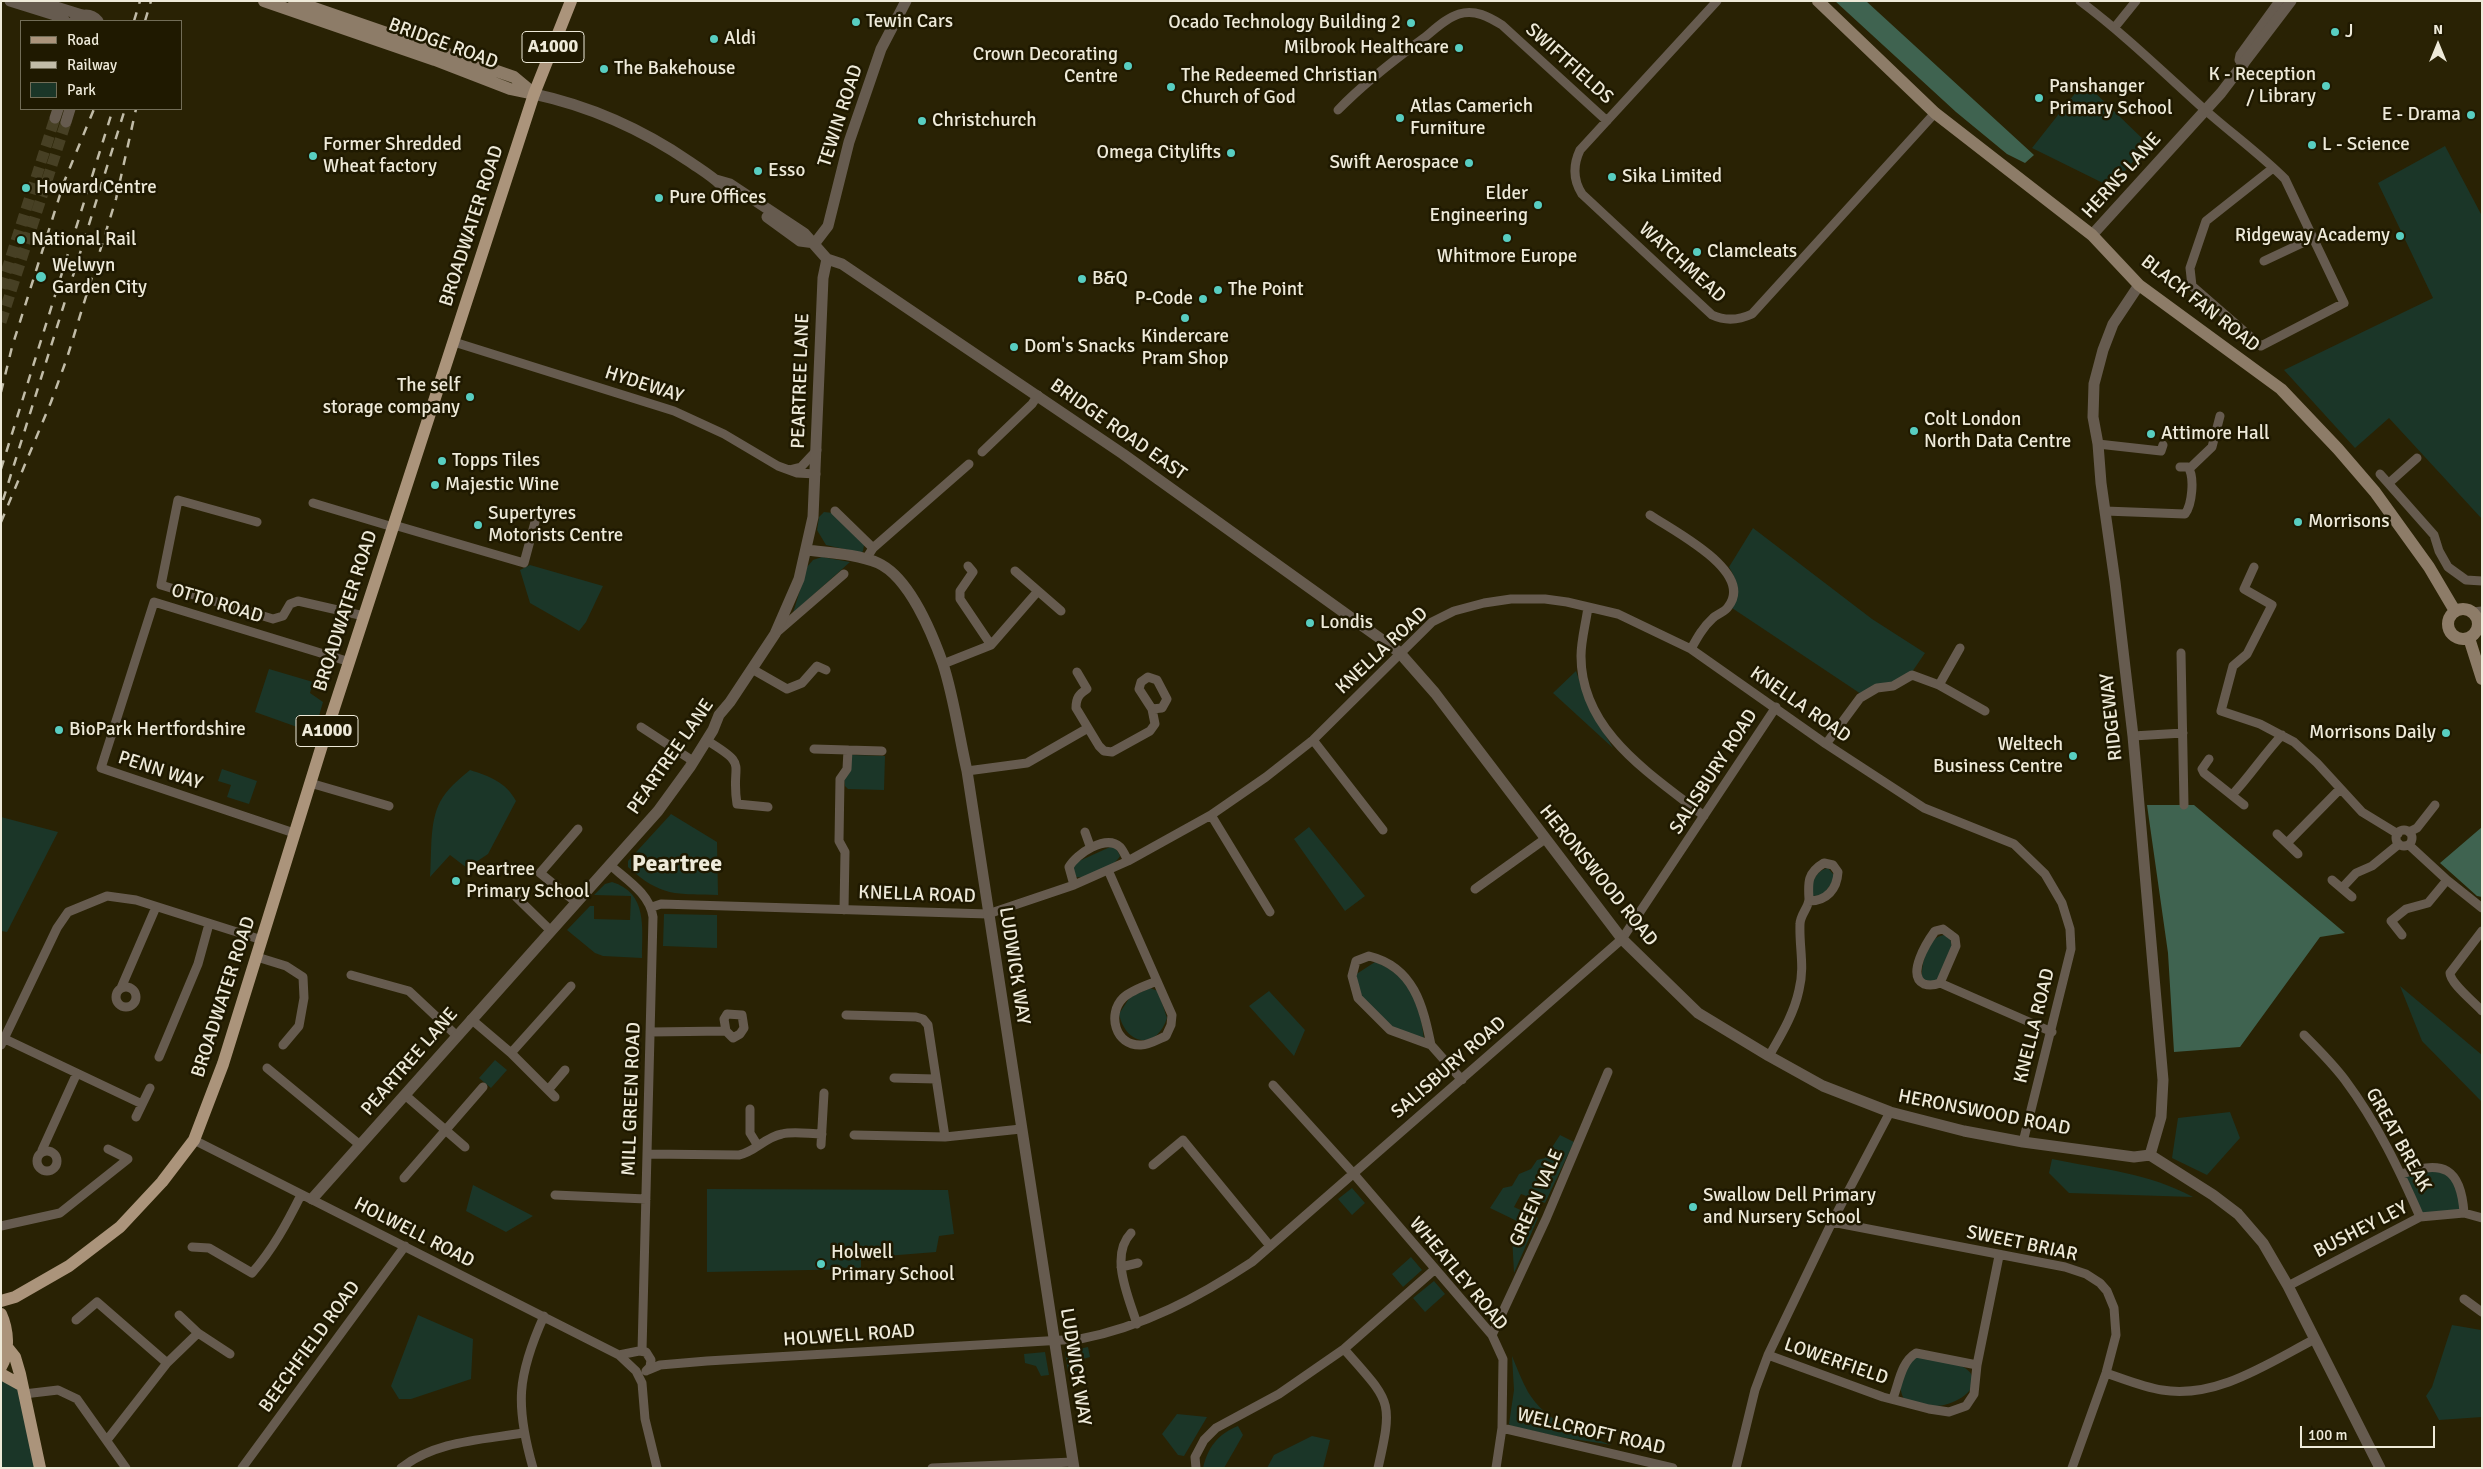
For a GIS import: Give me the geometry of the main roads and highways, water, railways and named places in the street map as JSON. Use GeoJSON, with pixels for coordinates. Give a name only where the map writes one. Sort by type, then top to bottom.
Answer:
{"type":"FeatureCollection","features":[{"type":"Feature","properties":{"kind":"main road","name":"BRIDGE ROAD"},"geometry":{"type":"LineString","coordinates":[[264,1],[435,60],[510,89],[534,94]]}},
{"type":"Feature","properties":{"kind":"main road","name":"BRIDGE ROAD"},"geometry":{"type":"LineString","coordinates":[[294,1],[514,77],[534,94]]}},
{"type":"Feature","properties":{"kind":"main road","name":"A1000"},"geometry":{"type":"LineString","coordinates":[[534,94],[571,1]]}},
{"type":"Feature","properties":{"kind":"main road","name":"BLACK FAN ROAD"},"geometry":{"type":"LineString","coordinates":[[1818,1],[1935,113],[2092,235],[2140,285],[2281,389],[2351,463],[2400,525],[2429,567],[2455,611]]}},
{"type":"Feature","properties":{"kind":"main road","name":"BROADWATER ROAD"},"geometry":{"type":"LineString","coordinates":[[1,1301],[15,1297],[69,1266],[120,1227],[162,1182],[194,1140],[223,1064],[310,783],[534,94]]}},
{"type":"Feature","properties":{"kind":"main road"},"geometry":{"type":"LineString","coordinates":[[2476,631],[2457,638],[2448,631],[2448,620],[2455,611],[2467,610],[2477,612],[2476,631],[2482,680]]}},
{"type":"Feature","properties":{"kind":"main road","name":"BROADWATER ROAD"},"geometry":{"type":"LineString","coordinates":[[2,1314],[15,1297]]}},
{"type":"Feature","properties":{"kind":"main road","name":"A1000"},"geometry":{"type":"LineString","coordinates":[[1,1367],[6,1356],[7,1347],[2,1314]]}},
{"type":"Feature","properties":{"kind":"main road","name":"A1000"},"geometry":{"type":"LineString","coordinates":[[7,1347],[15,1357],[40,1468]]}},
{"type":"Feature","properties":{"kind":"main road"},"geometry":{"type":"LineString","coordinates":[[1,1374],[22,1389]]}},
{"type":"Feature","properties":{"kind":"tunnel"},"geometry":{"type":"LineString","coordinates":[[1,288],[55,118]]}},
{"type":"Feature","properties":{"kind":"tunnel"},"geometry":{"type":"LineString","coordinates":[[1,322],[66,122]]}},
{"type":"Feature","properties":{"kind":"railway"},"geometry":{"type":"LineString","coordinates":[[134,20],[140,1]]}},
{"type":"Feature","properties":{"kind":"railway"},"geometry":{"type":"LineString","coordinates":[[145,20],[151,1]]}},
{"type":"Feature","properties":{"kind":"railway"},"geometry":{"type":"LineString","coordinates":[[1,392],[12,347],[64,182],[94,110]]}},
{"type":"Feature","properties":{"kind":"railway"},"geometry":{"type":"LineString","coordinates":[[1,469],[113,110]]}},
{"type":"Feature","properties":{"kind":"railway"},"geometry":{"type":"LineString","coordinates":[[3,500],[125,110]]}},
{"type":"Feature","properties":{"kind":"railway"},"geometry":{"type":"LineString","coordinates":[[1,522],[51,402],[67,358],[116,199],[136,110]]}},
{"type":"Feature","properties":{"kind":"place","name":"Tewin Cars"},"geometry":{"type":"Point","coordinates":[856,22]}},
{"type":"Feature","properties":{"kind":"place","name":"Ocado Technology Building 2"},"geometry":{"type":"Point","coordinates":[1411,23]}},
{"type":"Feature","properties":{"kind":"place","name":"J"},"geometry":{"type":"Point","coordinates":[2335,32]}},
{"type":"Feature","properties":{"kind":"place","name":"Aldi"},"geometry":{"type":"Point","coordinates":[714,39]}},
{"type":"Feature","properties":{"kind":"place","name":"Milbrook Healthcare"},"geometry":{"type":"Point","coordinates":[1459,48]}},
{"type":"Feature","properties":{"kind":"place","name":"Crown Decorating Centre"},"geometry":{"type":"Point","coordinates":[1128,66]}},
{"type":"Feature","properties":{"kind":"place","name":"The Bakehouse"},"geometry":{"type":"Point","coordinates":[604,69]}},
{"type":"Feature","properties":{"kind":"place","name":"K - Reception / Library"},"geometry":{"type":"Point","coordinates":[2326,86]}},
{"type":"Feature","properties":{"kind":"place","name":"The Redeemed Christian Church of God"},"geometry":{"type":"Point","coordinates":[1171,87]}},
{"type":"Feature","properties":{"kind":"place","name":"Panshanger Primary School"},"geometry":{"type":"Point","coordinates":[2039,98]}},
{"type":"Feature","properties":{"kind":"place","name":"E - Drama"},"geometry":{"type":"Point","coordinates":[2471,115]}},
{"type":"Feature","properties":{"kind":"place","name":"Atlas Camerich Furniture"},"geometry":{"type":"Point","coordinates":[1400,118]}},
{"type":"Feature","properties":{"kind":"place","name":"Christchurch"},"geometry":{"type":"Point","coordinates":[922,121]}},
{"type":"Feature","properties":{"kind":"place","name":"L - Science"},"geometry":{"type":"Point","coordinates":[2312,145]}},
{"type":"Feature","properties":{"kind":"place","name":"Omega Citylifts"},"geometry":{"type":"Point","coordinates":[1231,153]}},
{"type":"Feature","properties":{"kind":"place","name":"Former Shredded Wheat factory"},"geometry":{"type":"Point","coordinates":[313,156]}},
{"type":"Feature","properties":{"kind":"place","name":"Swift Aerospace"},"geometry":{"type":"Point","coordinates":[1469,163]}},
{"type":"Feature","properties":{"kind":"place","name":"Esso"},"geometry":{"type":"Point","coordinates":[758,171]}},
{"type":"Feature","properties":{"kind":"place","name":"Sika Limited"},"geometry":{"type":"Point","coordinates":[1612,177]}},
{"type":"Feature","properties":{"kind":"place","name":"Howard Centre"},"geometry":{"type":"Point","coordinates":[26,188]}},
{"type":"Feature","properties":{"kind":"place","name":"Pure Offices"},"geometry":{"type":"Point","coordinates":[659,198]}},
{"type":"Feature","properties":{"kind":"place","name":"Elder Engineering"},"geometry":{"type":"Point","coordinates":[1538,205]}},
{"type":"Feature","properties":{"kind":"place","name":"Ridgeway Academy"},"geometry":{"type":"Point","coordinates":[2400,236]}},
{"type":"Feature","properties":{"kind":"place","name":"Whitmore Europe"},"geometry":{"type":"Point","coordinates":[1507,238]}},
{"type":"Feature","properties":{"kind":"place","name":"National Rail"},"geometry":{"type":"Point","coordinates":[21,240]}},
{"type":"Feature","properties":{"kind":"place","name":"Clamcleats"},"geometry":{"type":"Point","coordinates":[1697,252]}},
{"type":"Feature","properties":{"kind":"place","name":"Welwyn Garden City"},"geometry":{"type":"Point","coordinates":[41,277]}},
{"type":"Feature","properties":{"kind":"place","name":"B&Q"},"geometry":{"type":"Point","coordinates":[1082,279]}},
{"type":"Feature","properties":{"kind":"place","name":"The Point"},"geometry":{"type":"Point","coordinates":[1218,290]}},
{"type":"Feature","properties":{"kind":"place","name":"P-Code"},"geometry":{"type":"Point","coordinates":[1203,299]}},
{"type":"Feature","properties":{"kind":"place","name":"Kindercare Pram Shop"},"geometry":{"type":"Point","coordinates":[1185,318]}},
{"type":"Feature","properties":{"kind":"place","name":"Dom's Snacks"},"geometry":{"type":"Point","coordinates":[1014,347]}},
{"type":"Feature","properties":{"kind":"place","name":"The self storage company"},"geometry":{"type":"Point","coordinates":[470,397]}},
{"type":"Feature","properties":{"kind":"place","name":"Colt London North Data Centre"},"geometry":{"type":"Point","coordinates":[1914,431]}},
{"type":"Feature","properties":{"kind":"place","name":"Attimore Hall"},"geometry":{"type":"Point","coordinates":[2151,434]}},
{"type":"Feature","properties":{"kind":"place","name":"Topps Tiles"},"geometry":{"type":"Point","coordinates":[442,461]}},
{"type":"Feature","properties":{"kind":"place","name":"Majestic Wine"},"geometry":{"type":"Point","coordinates":[435,485]}},
{"type":"Feature","properties":{"kind":"place","name":"Morrisons"},"geometry":{"type":"Point","coordinates":[2298,522]}},
{"type":"Feature","properties":{"kind":"place","name":"Supertyres Motorists Centre"},"geometry":{"type":"Point","coordinates":[478,525]}},
{"type":"Feature","properties":{"kind":"place","name":"Londis"},"geometry":{"type":"Point","coordinates":[1310,623]}},
{"type":"Feature","properties":{"kind":"place","name":"BioPark Hertfordshire"},"geometry":{"type":"Point","coordinates":[59,730]}},
{"type":"Feature","properties":{"kind":"place","name":"Morrisons Daily"},"geometry":{"type":"Point","coordinates":[2446,733]}},
{"type":"Feature","properties":{"kind":"place","name":"Weltech Business Centre"},"geometry":{"type":"Point","coordinates":[2073,756]}},
{"type":"Feature","properties":{"kind":"place","name":"Peartree Primary School"},"geometry":{"type":"Point","coordinates":[456,881]}},
{"type":"Feature","properties":{"kind":"place","name":"Swallow Dell Primary and Nursery School"},"geometry":{"type":"Point","coordinates":[1693,1207]}},
{"type":"Feature","properties":{"kind":"place","name":"Holwell Primary School"},"geometry":{"type":"Point","coordinates":[821,1264]}},
{"type":"Feature","properties":{"kind":"district","name":"Peartree"},"geometry":{"type":"Point","coordinates":[677,865]}}]}
